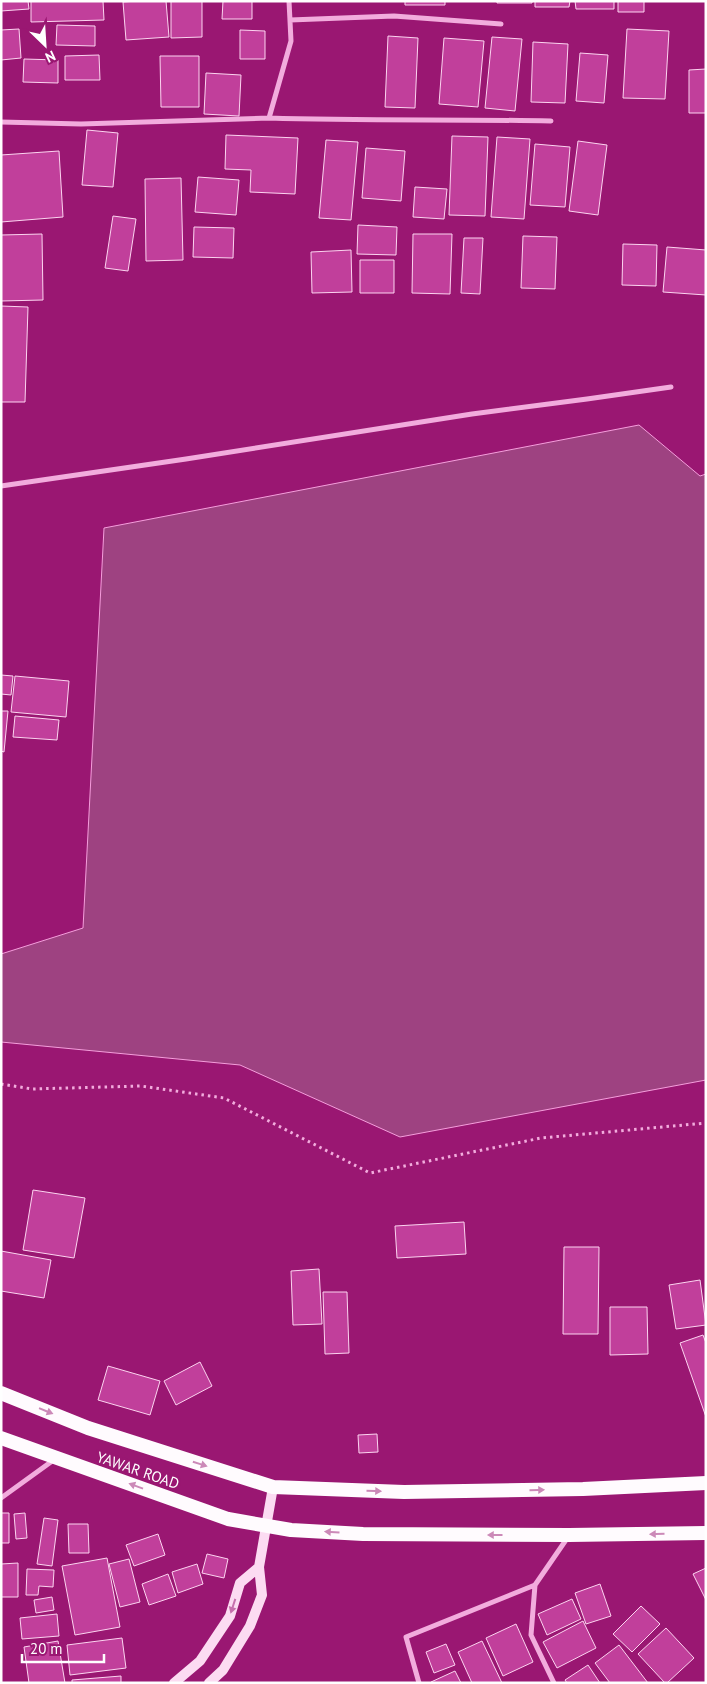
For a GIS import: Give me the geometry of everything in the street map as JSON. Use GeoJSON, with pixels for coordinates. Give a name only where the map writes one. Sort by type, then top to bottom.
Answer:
{"type":"FeatureCollection","features":[{"type":"Feature","properties":{"kind":"highway"},"geometry":{"type":"LineString","coordinates":[[1,1393],[88,1428],[273,1487],[404,1492],[583,1489],[706,1483]]}},
{"type":"Feature","properties":{"kind":"highway","name":"YAWAR ROAD"},"geometry":{"type":"LineString","coordinates":[[1,1438],[228,1519],[291,1530],[363,1534],[569,1535],[706,1533]]}},
{"type":"Feature","properties":{"kind":"main road"},"geometry":{"type":"LineString","coordinates":[[209,1683],[223,1670],[250,1626],[262,1595],[259,1567],[273,1487]]}},
{"type":"Feature","properties":{"kind":"main road"},"geometry":{"type":"LineString","coordinates":[[174,1683],[200,1661],[230,1616],[240,1583],[259,1567]]}},
{"type":"Feature","properties":{"kind":"street"},"geometry":{"type":"LineString","coordinates":[[268,118],[291,41],[288,1]]}},
{"type":"Feature","properties":{"kind":"street"},"geometry":{"type":"LineString","coordinates":[[290,20],[394,16],[501,24]]}},
{"type":"Feature","properties":{"kind":"street"},"geometry":{"type":"LineString","coordinates":[[1,122],[81,124],[268,118],[366,121],[551,121]]}},
{"type":"Feature","properties":{"kind":"street"},"geometry":{"type":"LineString","coordinates":[[1,486],[472,414],[672,386]]}},
{"type":"Feature","properties":{"kind":"street"},"geometry":{"type":"LineString","coordinates":[[1,1498],[55,1458]]}},
{"type":"Feature","properties":{"kind":"street"},"geometry":{"type":"LineString","coordinates":[[554,1683],[531,1635],[535,1586],[569,1535]]}},
{"type":"Feature","properties":{"kind":"street"},"geometry":{"type":"LineString","coordinates":[[419,1683],[406,1637],[535,1586]]}},
{"type":"Feature","properties":{"kind":"path"},"geometry":{"type":"LineString","coordinates":[[1,1084],[32,1090],[141,1086],[224,1098],[370,1173],[541,1138],[706,1123]]}},
{"type":"Feature","properties":{"kind":"shaded area"},"geometry":{"type":"Polygon","coordinates":[[[639,425],[700,476],[706,474],[706,1080],[400,1137],[240,1065],[1,1042],[1,954],[83,928],[104,528],[639,425]]]}},
{"type":"Feature","properties":{"kind":"building"},"geometry":{"type":"Polygon","coordinates":[[[1,1],[28,1],[29,9],[1,11],[1,1]]]}},
{"type":"Feature","properties":{"kind":"building"},"geometry":{"type":"Polygon","coordinates":[[[31,1],[103,1],[104,20],[31,22],[31,1]]]}},
{"type":"Feature","properties":{"kind":"building"},"geometry":{"type":"Polygon","coordinates":[[[166,1],[169,37],[126,40],[123,2],[166,1]]]}},
{"type":"Feature","properties":{"kind":"building"},"geometry":{"type":"Polygon","coordinates":[[[171,1],[202,1],[202,37],[171,38],[171,1]]]}},
{"type":"Feature","properties":{"kind":"building"},"geometry":{"type":"Polygon","coordinates":[[[223,1],[252,1],[252,19],[222,19],[223,1]]]}},
{"type":"Feature","properties":{"kind":"building"},"geometry":{"type":"Polygon","coordinates":[[[405,1],[445,1],[445,5],[405,5],[405,1]]]}},
{"type":"Feature","properties":{"kind":"building"},"geometry":{"type":"Polygon","coordinates":[[[497,1],[532,1],[532,3],[497,3],[497,1]]]}},
{"type":"Feature","properties":{"kind":"building"},"geometry":{"type":"Polygon","coordinates":[[[535,1],[570,1],[569,7],[535,7],[535,1]]]}},
{"type":"Feature","properties":{"kind":"building"},"geometry":{"type":"Polygon","coordinates":[[[575,1],[614,1],[614,9],[576,9],[575,1]]]}},
{"type":"Feature","properties":{"kind":"building"},"geometry":{"type":"Polygon","coordinates":[[[618,1],[644,1],[644,12],[618,12],[618,1]]]}},
{"type":"Feature","properties":{"kind":"building"},"geometry":{"type":"Polygon","coordinates":[[[57,25],[95,26],[95,46],[56,45],[57,25]]]}},
{"type":"Feature","properties":{"kind":"building"},"geometry":{"type":"Polygon","coordinates":[[[19,29],[21,58],[1,60],[1,30],[19,29]]]}},
{"type":"Feature","properties":{"kind":"building"},"geometry":{"type":"Polygon","coordinates":[[[627,29],[669,31],[665,99],[623,98],[627,29]]]}},
{"type":"Feature","properties":{"kind":"building"},"geometry":{"type":"Polygon","coordinates":[[[240,30],[265,31],[265,59],[240,59],[240,30]]]}},
{"type":"Feature","properties":{"kind":"building"},"geometry":{"type":"Polygon","coordinates":[[[388,36],[418,38],[415,108],[385,107],[388,36]]]}},
{"type":"Feature","properties":{"kind":"building"},"geometry":{"type":"Polygon","coordinates":[[[492,37],[522,39],[515,111],[485,108],[492,37]]]}},
{"type":"Feature","properties":{"kind":"building"},"geometry":{"type":"Polygon","coordinates":[[[444,38],[484,41],[478,107],[439,104],[444,38]]]}},
{"type":"Feature","properties":{"kind":"building"},"geometry":{"type":"Polygon","coordinates":[[[533,42],[568,44],[565,103],[531,102],[533,42]]]}},
{"type":"Feature","properties":{"kind":"building"},"geometry":{"type":"Polygon","coordinates":[[[580,53],[608,55],[604,103],[576,101],[580,53]]]}},
{"type":"Feature","properties":{"kind":"building"},"geometry":{"type":"Polygon","coordinates":[[[99,55],[100,80],[65,80],[65,56],[99,55]]]}},
{"type":"Feature","properties":{"kind":"building"},"geometry":{"type":"Polygon","coordinates":[[[160,56],[199,56],[199,107],[161,107],[160,56]]]}},
{"type":"Feature","properties":{"kind":"building"},"geometry":{"type":"Polygon","coordinates":[[[24,59],[58,60],[58,83],[23,82],[24,59]]]}},
{"type":"Feature","properties":{"kind":"building"},"geometry":{"type":"Polygon","coordinates":[[[706,69],[706,113],[689,113],[689,70],[706,69]]]}},
{"type":"Feature","properties":{"kind":"building"},"geometry":{"type":"Polygon","coordinates":[[[206,73],[241,75],[239,116],[204,114],[206,73]]]}},
{"type":"Feature","properties":{"kind":"building"},"geometry":{"type":"Polygon","coordinates":[[[87,130],[118,133],[113,187],[82,185],[87,130]]]}},
{"type":"Feature","properties":{"kind":"building"},"geometry":{"type":"Polygon","coordinates":[[[226,135],[298,138],[295,194],[250,192],[251,170],[225,169],[226,135]]]}},
{"type":"Feature","properties":{"kind":"building"},"geometry":{"type":"Polygon","coordinates":[[[452,136],[488,137],[485,216],[449,215],[452,136]]]}},
{"type":"Feature","properties":{"kind":"building"},"geometry":{"type":"Polygon","coordinates":[[[497,137],[530,139],[524,219],[491,217],[497,137]]]}},
{"type":"Feature","properties":{"kind":"building"},"geometry":{"type":"Polygon","coordinates":[[[326,140],[358,142],[351,220],[319,218],[326,140]]]}},
{"type":"Feature","properties":{"kind":"building"},"geometry":{"type":"Polygon","coordinates":[[[578,141],[607,145],[598,215],[569,211],[578,141]]]}},
{"type":"Feature","properties":{"kind":"building"},"geometry":{"type":"Polygon","coordinates":[[[535,144],[570,147],[565,207],[530,205],[535,144]]]}},
{"type":"Feature","properties":{"kind":"building"},"geometry":{"type":"Polygon","coordinates":[[[366,148],[405,151],[401,201],[362,198],[366,148]]]}},
{"type":"Feature","properties":{"kind":"building"},"geometry":{"type":"Polygon","coordinates":[[[59,151],[63,217],[1,222],[1,155],[59,151]]]}},
{"type":"Feature","properties":{"kind":"building"},"geometry":{"type":"Polygon","coordinates":[[[198,177],[239,180],[236,215],[195,212],[198,177]]]}},
{"type":"Feature","properties":{"kind":"building"},"geometry":{"type":"Polygon","coordinates":[[[181,178],[183,260],[146,261],[145,179],[181,178]]]}},
{"type":"Feature","properties":{"kind":"building"},"geometry":{"type":"Polygon","coordinates":[[[415,187],[447,189],[444,219],[413,217],[415,187]]]}},
{"type":"Feature","properties":{"kind":"building"},"geometry":{"type":"Polygon","coordinates":[[[113,216],[136,219],[128,271],[105,268],[113,216]]]}},
{"type":"Feature","properties":{"kind":"building"},"geometry":{"type":"Polygon","coordinates":[[[358,225],[397,227],[396,255],[357,254],[358,225]]]}},
{"type":"Feature","properties":{"kind":"building"},"geometry":{"type":"Polygon","coordinates":[[[194,227],[234,228],[233,258],[193,257],[194,227]]]}},
{"type":"Feature","properties":{"kind":"building"},"geometry":{"type":"Polygon","coordinates":[[[42,234],[43,300],[1,301],[1,235],[42,234]]]}},
{"type":"Feature","properties":{"kind":"building"},"geometry":{"type":"Polygon","coordinates":[[[413,234],[452,234],[450,294],[412,293],[413,234]]]}},
{"type":"Feature","properties":{"kind":"building"},"geometry":{"type":"Polygon","coordinates":[[[523,236],[557,237],[555,289],[521,288],[523,236]]]}},
{"type":"Feature","properties":{"kind":"building"},"geometry":{"type":"Polygon","coordinates":[[[464,238],[483,238],[480,294],[461,293],[464,238]]]}},
{"type":"Feature","properties":{"kind":"building"},"geometry":{"type":"Polygon","coordinates":[[[623,244],[657,245],[656,286],[622,285],[623,244]]]}},
{"type":"Feature","properties":{"kind":"building"},"geometry":{"type":"Polygon","coordinates":[[[667,247],[706,250],[706,295],[663,292],[667,247]]]}},
{"type":"Feature","properties":{"kind":"building"},"geometry":{"type":"Polygon","coordinates":[[[351,250],[352,292],[312,293],[311,252],[351,250]]]}},
{"type":"Feature","properties":{"kind":"building"},"geometry":{"type":"Polygon","coordinates":[[[360,260],[394,260],[394,293],[360,293],[360,260]]]}},
{"type":"Feature","properties":{"kind":"building"},"geometry":{"type":"Polygon","coordinates":[[[1,306],[28,307],[25,402],[1,402],[1,306]]]}},
{"type":"Feature","properties":{"kind":"building"},"geometry":{"type":"Polygon","coordinates":[[[1,675],[13,676],[11,695],[1,694],[1,675]]]}},
{"type":"Feature","properties":{"kind":"building"},"geometry":{"type":"Polygon","coordinates":[[[15,676],[69,681],[66,717],[11,712],[15,676]]]}},
{"type":"Feature","properties":{"kind":"building"},"geometry":{"type":"Polygon","coordinates":[[[1,711],[8,711],[4,752],[1,751],[1,711]]]}},
{"type":"Feature","properties":{"kind":"building"},"geometry":{"type":"Polygon","coordinates":[[[15,716],[59,720],[57,740],[13,737],[15,716]]]}},
{"type":"Feature","properties":{"kind":"building"},"geometry":{"type":"Polygon","coordinates":[[[33,1190],[85,1198],[74,1258],[23,1250],[33,1190]]]}},
{"type":"Feature","properties":{"kind":"building"},"geometry":{"type":"Polygon","coordinates":[[[464,1222],[466,1254],[397,1258],[395,1226],[464,1222]]]}},
{"type":"Feature","properties":{"kind":"building"},"geometry":{"type":"Polygon","coordinates":[[[564,1247],[599,1247],[598,1334],[563,1334],[564,1247]]]}},
{"type":"Feature","properties":{"kind":"building"},"geometry":{"type":"Polygon","coordinates":[[[1,1251],[51,1260],[44,1298],[1,1291],[1,1251]]]}},
{"type":"Feature","properties":{"kind":"building"},"geometry":{"type":"Polygon","coordinates":[[[319,1269],[322,1324],[293,1325],[291,1271],[319,1269]]]}},
{"type":"Feature","properties":{"kind":"building"},"geometry":{"type":"Polygon","coordinates":[[[700,1280],[706,1325],[676,1329],[669,1285],[700,1280]]]}},
{"type":"Feature","properties":{"kind":"building"},"geometry":{"type":"Polygon","coordinates":[[[323,1292],[347,1292],[349,1353],[325,1354],[323,1292]]]}},
{"type":"Feature","properties":{"kind":"building"},"geometry":{"type":"Polygon","coordinates":[[[610,1307],[647,1307],[648,1354],[610,1355],[610,1307]]]}},
{"type":"Feature","properties":{"kind":"building"},"geometry":{"type":"Polygon","coordinates":[[[703,1335],[706,1343],[706,1417],[680,1343],[703,1335]]]}},
{"type":"Feature","properties":{"kind":"building"},"geometry":{"type":"Polygon","coordinates":[[[200,1362],[212,1386],[176,1405],[164,1381],[200,1362]]]}},
{"type":"Feature","properties":{"kind":"building"},"geometry":{"type":"Polygon","coordinates":[[[108,1366],[160,1381],[150,1415],[98,1400],[108,1366]]]}},
{"type":"Feature","properties":{"kind":"building"},"geometry":{"type":"Polygon","coordinates":[[[377,1434],[378,1452],[359,1453],[358,1435],[377,1434]]]}},
{"type":"Feature","properties":{"kind":"building"},"geometry":{"type":"Polygon","coordinates":[[[1,1513],[9,1513],[9,1543],[1,1543],[1,1513]]]}},
{"type":"Feature","properties":{"kind":"building"},"geometry":{"type":"Polygon","coordinates":[[[25,1513],[27,1538],[16,1539],[14,1514],[25,1513]]]}},
{"type":"Feature","properties":{"kind":"building"},"geometry":{"type":"Polygon","coordinates":[[[44,1518],[58,1520],[52,1566],[37,1564],[44,1518]]]}},
{"type":"Feature","properties":{"kind":"building"},"geometry":{"type":"Polygon","coordinates":[[[68,1524],[88,1524],[89,1553],[69,1553],[68,1524]]]}},
{"type":"Feature","properties":{"kind":"building"},"geometry":{"type":"Polygon","coordinates":[[[158,1534],[165,1555],[134,1566],[126,1545],[158,1534]]]}},
{"type":"Feature","properties":{"kind":"building"},"geometry":{"type":"Polygon","coordinates":[[[207,1554],[228,1559],[224,1578],[202,1573],[207,1554]]]}},
{"type":"Feature","properties":{"kind":"building"},"geometry":{"type":"Polygon","coordinates":[[[107,1558],[120,1627],[75,1635],[62,1566],[107,1558]]]}},
{"type":"Feature","properties":{"kind":"building"},"geometry":{"type":"Polygon","coordinates":[[[129,1559],[140,1602],[120,1607],[109,1564],[129,1559]]]}},
{"type":"Feature","properties":{"kind":"building"},"geometry":{"type":"Polygon","coordinates":[[[18,1563],[18,1597],[1,1597],[1,1564],[18,1563]]]}},
{"type":"Feature","properties":{"kind":"building"},"geometry":{"type":"Polygon","coordinates":[[[197,1564],[203,1584],[178,1593],[172,1572],[197,1564]]]}},
{"type":"Feature","properties":{"kind":"building"},"geometry":{"type":"Polygon","coordinates":[[[706,1568],[706,1600],[693,1574],[706,1568]]]}},
{"type":"Feature","properties":{"kind":"building"},"geometry":{"type":"Polygon","coordinates":[[[27,1569],[54,1570],[53,1587],[39,1586],[38,1595],[26,1595],[27,1569]]]}},
{"type":"Feature","properties":{"kind":"building"},"geometry":{"type":"Polygon","coordinates":[[[168,1574],[176,1596],[149,1605],[142,1584],[168,1574]]]}},
{"type":"Feature","properties":{"kind":"building"},"geometry":{"type":"Polygon","coordinates":[[[600,1584],[611,1616],[586,1624],[575,1593],[600,1584]]]}},
{"type":"Feature","properties":{"kind":"building"},"geometry":{"type":"Polygon","coordinates":[[[52,1597],[54,1610],[36,1613],[34,1600],[52,1597]]]}},
{"type":"Feature","properties":{"kind":"building"},"geometry":{"type":"Polygon","coordinates":[[[572,1599],[581,1619],[547,1635],[538,1614],[572,1599]]]}},
{"type":"Feature","properties":{"kind":"building"},"geometry":{"type":"Polygon","coordinates":[[[641,1606],[660,1624],[632,1652],[613,1634],[641,1606]]]}},
{"type":"Feature","properties":{"kind":"building"},"geometry":{"type":"Polygon","coordinates":[[[57,1614],[59,1636],[22,1639],[20,1618],[57,1614]]]}},
{"type":"Feature","properties":{"kind":"building"},"geometry":{"type":"Polygon","coordinates":[[[583,1621],[596,1648],[557,1668],[543,1642],[583,1621]]]}},
{"type":"Feature","properties":{"kind":"building"},"geometry":{"type":"Polygon","coordinates":[[[516,1624],[533,1662],[503,1676],[486,1638],[516,1624]]]}},
{"type":"Feature","properties":{"kind":"building"},"geometry":{"type":"Polygon","coordinates":[[[666,1628],[694,1658],[665,1683],[638,1654],[666,1628]]]}},
{"type":"Feature","properties":{"kind":"building"},"geometry":{"type":"Polygon","coordinates":[[[122,1638],[126,1668],[70,1675],[67,1645],[122,1638]]]}},
{"type":"Feature","properties":{"kind":"building"},"geometry":{"type":"Polygon","coordinates":[[[58,1641],[65,1683],[29,1683],[24,1647],[58,1641]]]}},
{"type":"Feature","properties":{"kind":"building"},"geometry":{"type":"Polygon","coordinates":[[[482,1641],[502,1683],[472,1683],[458,1652],[482,1641]]]}},
{"type":"Feature","properties":{"kind":"building"},"geometry":{"type":"Polygon","coordinates":[[[446,1644],[455,1665],[434,1673],[426,1652],[446,1644]]]}},
{"type":"Feature","properties":{"kind":"building"},"geometry":{"type":"Polygon","coordinates":[[[619,1645],[648,1683],[610,1683],[595,1663],[619,1645]]]}},
{"type":"Feature","properties":{"kind":"building"},"geometry":{"type":"Polygon","coordinates":[[[588,1665],[600,1683],[567,1683],[565,1680],[588,1665]]]}},
{"type":"Feature","properties":{"kind":"building"},"geometry":{"type":"Polygon","coordinates":[[[455,1671],[461,1683],[431,1683],[431,1682],[455,1671]]]}},
{"type":"Feature","properties":{"kind":"building"},"geometry":{"type":"Polygon","coordinates":[[[121,1676],[121,1683],[72,1683],[72,1680],[121,1676]]]}}]}
